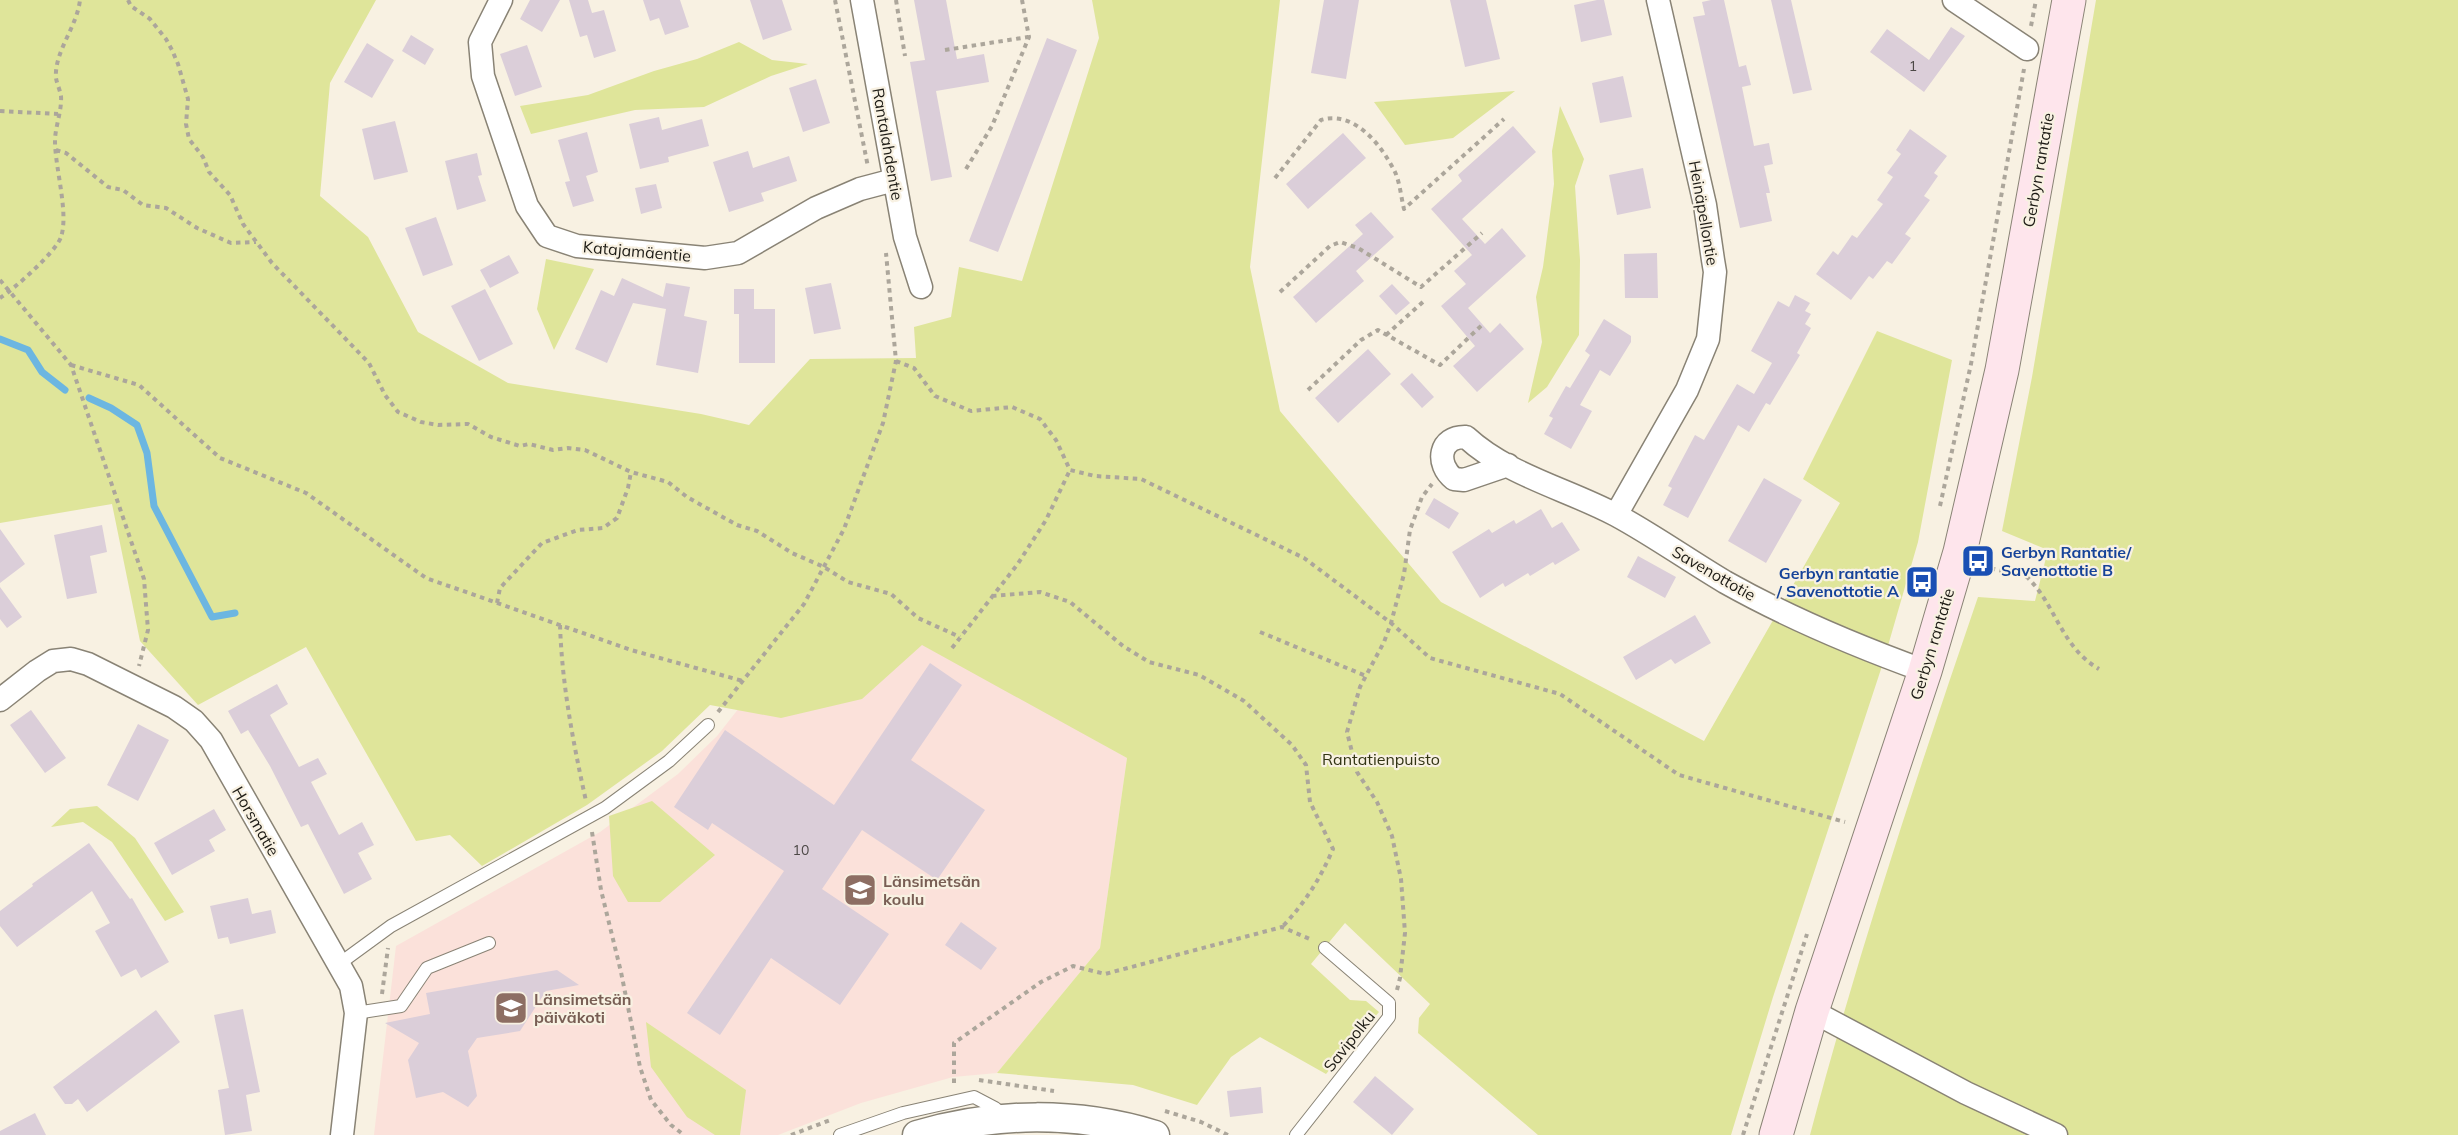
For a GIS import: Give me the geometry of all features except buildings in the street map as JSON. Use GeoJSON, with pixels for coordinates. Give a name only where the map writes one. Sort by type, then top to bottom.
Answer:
{"type":"FeatureCollection","features":[{"type":"Feature","properties":{"kind":"main road","name":"Gerbyn rantatie"},"geometry":{"type":"LineString","coordinates":[[1776,1135],[1812,1011],[1925,671],[1958,560],[2001,370],[2069,0]]}},
{"type":"Feature","properties":{"kind":"street","name":"Katajamäentie"},"geometry":{"type":"LineString","coordinates":[[501,0],[480,42],[483,76],[526,206],[547,236],[577,246],[631,252],[705,258],[738,253],[816,208],[871,186],[894,180]]}},
{"type":"Feature","properties":{"kind":"street","name":"Rantalahdentie"},"geometry":{"type":"LineString","coordinates":[[862,0],[905,237],[921,287]]}},
{"type":"Feature","properties":{"kind":"street","name":"Heinäpellontie"},"geometry":{"type":"LineString","coordinates":[[1616,515],[1687,390],[1708,339],[1715,272],[1705,205],[1658,0]]}},
{"type":"Feature","properties":{"kind":"street"},"geometry":{"type":"LineString","coordinates":[[1954,0],[2027,49]]}},
{"type":"Feature","properties":{"kind":"street","name":"Savenottotie"},"geometry":{"type":"LineString","coordinates":[[1444,468],[1442,451],[1447,442],[1458,437],[1466,437],[1476,446],[1508,465],[1616,515],[1726,582],[1833,637],[1925,671]]}},
{"type":"Feature","properties":{"kind":"street"},"geometry":{"type":"LineString","coordinates":[[1444,468],[1454,479],[1464,480],[1508,465]]}},
{"type":"Feature","properties":{"kind":"street","name":"Horsmatie"},"geometry":{"type":"LineString","coordinates":[[0,700],[53,661],[71,659],[88,664],[174,707],[194,721],[211,740],[351,986],[356,1013],[342,1135]]}},
{"type":"Feature","properties":{"kind":"street"},"geometry":{"type":"LineString","coordinates":[[1812,1011],[1966,1093],[2056,1135]]}},
{"type":"Feature","properties":{"kind":"street"},"geometry":{"type":"LineString","coordinates":[[917,1135],[942,1127],[1006,1118],[1066,1117],[1120,1125],[1155,1135]]}},
{"type":"Feature","properties":{"kind":"lane"},"geometry":{"type":"LineString","coordinates":[[339,964],[391,926],[590,816],[669,761],[708,725]]}},
{"type":"Feature","properties":{"kind":"lane"},"geometry":{"type":"LineString","coordinates":[[356,1013],[401,1006],[427,968],[489,943]]}},
{"type":"Feature","properties":{"kind":"lane","name":"Savipolku"},"geometry":{"type":"LineString","coordinates":[[1296,1135],[1389,1017],[1390,1011],[1389,1003],[1325,948]]}},
{"type":"Feature","properties":{"kind":"lane"},"geometry":{"type":"LineString","coordinates":[[840,1135],[903,1113],[974,1097],[995,1108],[1006,1118]]}},
{"type":"Feature","properties":{"kind":"path"},"geometry":{"type":"LineString","coordinates":[[0,298],[36,267],[59,243],[62,236],[62,210],[56,150],[61,96],[56,78],[60,55],[75,24],[80,0]]}},
{"type":"Feature","properties":{"kind":"path"},"geometry":{"type":"LineString","coordinates":[[128,0],[131,6],[150,19],[166,39],[178,64],[188,99],[186,124],[189,139],[209,172],[230,195],[243,224],[272,263],[369,363],[385,395],[398,412],[421,422],[438,425],[468,424],[491,437],[520,446],[529,444],[553,450],[568,448],[585,450],[631,472],[668,482],[697,503],[738,525],[757,531],[792,553],[824,567],[848,582],[891,594],[918,618],[960,637]]}},
{"type":"Feature","properties":{"kind":"path"},"geometry":{"type":"LineString","coordinates":[[835,0],[871,186]]}},
{"type":"Feature","properties":{"kind":"path"},"geometry":{"type":"LineString","coordinates":[[896,0],[905,56]]}},
{"type":"Feature","properties":{"kind":"path"},"geometry":{"type":"LineString","coordinates":[[966,169],[992,126],[1029,37],[1022,0]]}},
{"type":"Feature","properties":{"kind":"path"},"geometry":{"type":"LineString","coordinates":[[1939,511],[1971,364],[2036,0]]}},
{"type":"Feature","properties":{"kind":"path"},"geometry":{"type":"LineString","coordinates":[[945,50],[1029,37]]}},
{"type":"Feature","properties":{"kind":"path"},"geometry":{"type":"LineString","coordinates":[[0,111],[58,114]]}},
{"type":"Feature","properties":{"kind":"path"},"geometry":{"type":"LineString","coordinates":[[1275,178],[1321,120],[1330,118],[1344,121],[1360,127],[1381,150],[1396,174],[1404,208],[1504,119]]}},
{"type":"Feature","properties":{"kind":"path"},"geometry":{"type":"LineString","coordinates":[[56,150],[66,153],[108,187],[123,190],[143,205],[166,208],[197,228],[231,243],[256,242]]}},
{"type":"Feature","properties":{"kind":"path"},"geometry":{"type":"LineString","coordinates":[[1280,292],[1330,246],[1340,242],[1358,248],[1421,287],[1482,233]]}},
{"type":"Feature","properties":{"kind":"path"},"geometry":{"type":"LineString","coordinates":[[708,725],[804,604],[844,529],[883,423],[896,361],[885,245]]}},
{"type":"Feature","properties":{"kind":"path"},"geometry":{"type":"LineString","coordinates":[[0,280],[50,337],[70,365],[144,579],[148,630],[133,687]]}},
{"type":"Feature","properties":{"kind":"path"},"geometry":{"type":"LineString","coordinates":[[1386,335],[1424,301]]}},
{"type":"Feature","properties":{"kind":"path"},"geometry":{"type":"LineString","coordinates":[[1308,390],[1361,340],[1378,330],[1440,364],[1483,324]]}},
{"type":"Feature","properties":{"kind":"path"},"geometry":{"type":"LineString","coordinates":[[896,361],[914,368],[935,396],[971,411],[1012,407],[1040,419],[1056,440],[1070,470]]}},
{"type":"Feature","properties":{"kind":"path"},"geometry":{"type":"LineString","coordinates":[[70,365],[139,385],[220,458],[306,493],[426,578],[632,650],[743,681]]}},
{"type":"Feature","properties":{"kind":"path"},"geometry":{"type":"LineString","coordinates":[[1390,1011],[1400,978],[1405,933],[1401,879],[1392,836],[1377,802],[1357,772],[1347,732],[1360,687],[1384,642],[1391,623],[1404,574],[1410,530],[1422,496],[1444,468]]}},
{"type":"Feature","properties":{"kind":"path"},"geometry":{"type":"LineString","coordinates":[[952,648],[1017,565],[1046,520],[1070,470]]}},
{"type":"Feature","properties":{"kind":"path"},"geometry":{"type":"LineString","coordinates":[[1070,470],[1095,476],[1141,479],[1304,558],[1391,623],[1430,658],[1560,694],[1679,776],[1845,822]]}},
{"type":"Feature","properties":{"kind":"path"},"geometry":{"type":"LineString","coordinates":[[497,603],[500,588],[542,543],[578,530],[603,528],[617,518],[631,472]]}},
{"type":"Feature","properties":{"kind":"path"},"geometry":{"type":"LineString","coordinates":[[1958,560],[2027,577],[2069,642],[2088,663],[2098,669]]}},
{"type":"Feature","properties":{"kind":"path"},"geometry":{"type":"LineString","coordinates":[[954,1083],[954,1043],[1041,982],[1073,966],[1105,974],[1111,973],[1282,927],[1320,879],[1333,849],[1310,802],[1306,765],[1292,745],[1244,701],[1199,675],[1149,662],[1123,646],[1070,602],[1040,592],[992,596]]}},
{"type":"Feature","properties":{"kind":"path"},"geometry":{"type":"LineString","coordinates":[[560,625],[563,677],[570,730],[590,816],[601,890],[621,972],[640,1067],[651,1100],[671,1125],[684,1135]]}},
{"type":"Feature","properties":{"kind":"path"},"geometry":{"type":"LineString","coordinates":[[1260,632],[1366,676]]}},
{"type":"Feature","properties":{"kind":"path"},"geometry":{"type":"LineString","coordinates":[[1841,833],[1848,811]]}},
{"type":"Feature","properties":{"kind":"path"},"geometry":{"type":"LineString","coordinates":[[1282,927],[1325,948]]}},
{"type":"Feature","properties":{"kind":"path"},"geometry":{"type":"LineString","coordinates":[[1743,1135],[1807,933]]}},
{"type":"Feature","properties":{"kind":"shaded area","name":"Länsimetsän koulu"},"geometry":{"type":"Polygon","coordinates":[[[844,598],[1127,758],[1100,948],[997,1073],[953,1077],[861,1103],[778,1135],[374,1135],[396,946],[600,832],[678,774],[717,736],[824,600],[844,598]]]}},
{"type":"Feature","properties":{"kind":"green space","name":"Rantatienpuisto"},"geometry":{"type":"Polygon","coordinates":[[[0,0],[376,0],[330,83],[320,196],[368,237],[418,332],[508,383],[701,414],[749,425],[810,359],[916,358],[914,327],[951,317],[959,267],[1022,281],[1099,38],[1092,0],[1280,0],[1250,267],[1280,411],[1441,602],[1704,741],[1840,503],[1803,479],[1877,331],[1952,360],[1918,542],[1883,663],[1773,997],[1731,1135],[1538,1135],[1418,1033],[1419,1018],[1430,1004],[1345,923],[1311,964],[1350,1000],[1366,1001],[1379,1012],[1326,1074],[1260,1037],[1231,1057],[1197,1105],[1133,1085],[997,1073],[1100,948],[1127,758],[922,645],[862,699],[781,718],[710,705],[662,751],[587,805],[482,866],[450,835],[416,841],[306,647],[198,705],[140,641],[112,504],[0,523],[0,0]]]}},
{"type":"Feature","properties":{"kind":"green space"},"geometry":{"type":"Polygon","coordinates":[[[2096,0],[2458,0],[2458,1135],[1810,1135],[1889,864],[1978,597],[2035,601],[2048,550],[2002,531],[2032,377],[2096,0]]]}},
{"type":"Feature","properties":{"kind":"green space"},"geometry":{"type":"Polygon","coordinates":[[[739,42],[772,60],[808,64],[771,76],[704,107],[635,110],[531,134],[520,106],[588,95],[654,71],[697,59],[739,42]]]}},
{"type":"Feature","properties":{"kind":"green space"},"geometry":{"type":"Polygon","coordinates":[[[1515,91],[1453,138],[1405,145],[1374,102],[1515,91]]]}},
{"type":"Feature","properties":{"kind":"green space"},"geometry":{"type":"Polygon","coordinates":[[[1560,106],[1584,159],[1575,186],[1580,260],[1579,335],[1547,387],[1528,403],[1542,342],[1536,297],[1543,267],[1554,184],[1552,151],[1560,106]]]}},
{"type":"Feature","properties":{"kind":"green space"},"geometry":{"type":"Polygon","coordinates":[[[546,259],[594,269],[554,350],[537,309],[546,259]]]}},
{"type":"Feature","properties":{"kind":"green space"},"geometry":{"type":"Polygon","coordinates":[[[652,801],[715,855],[660,902],[628,902],[613,876],[609,816],[652,801]]]}},
{"type":"Feature","properties":{"kind":"green space"},"geometry":{"type":"Polygon","coordinates":[[[97,806],[135,838],[184,912],[165,921],[112,842],[83,822],[51,827],[70,809],[97,806]]]}},
{"type":"Feature","properties":{"kind":"green space"},"geometry":{"type":"Polygon","coordinates":[[[646,1022],[746,1090],[740,1135],[715,1135],[687,1117],[651,1067],[646,1022]]]}},
{"type":"Feature","properties":{"kind":"waterway"},"geometry":{"type":"LineString","coordinates":[[0,339],[28,350],[42,372],[65,390]]}},
{"type":"Feature","properties":{"kind":"waterway"},"geometry":{"type":"LineString","coordinates":[[89,398],[111,408],[137,425],[147,453],[154,506],[212,617],[235,613]]}},
{"type":"Feature","properties":{"kind":"place","name":"Gerbyn Rantatie/ Savenottotie B"},"geometry":{"type":"Point","coordinates":[1978,561]}},
{"type":"Feature","properties":{"kind":"place","name":"Gerbyn rantatie / Savenottotie A"},"geometry":{"type":"Point","coordinates":[1922,582]}},
{"type":"Feature","properties":{"kind":"place","name":"Länsimetsän koulu"},"geometry":{"type":"Point","coordinates":[860,890]}},
{"type":"Feature","properties":{"kind":"place","name":"Länsimetsän päiväkoti"},"geometry":{"type":"Point","coordinates":[511,1008]}}]}
